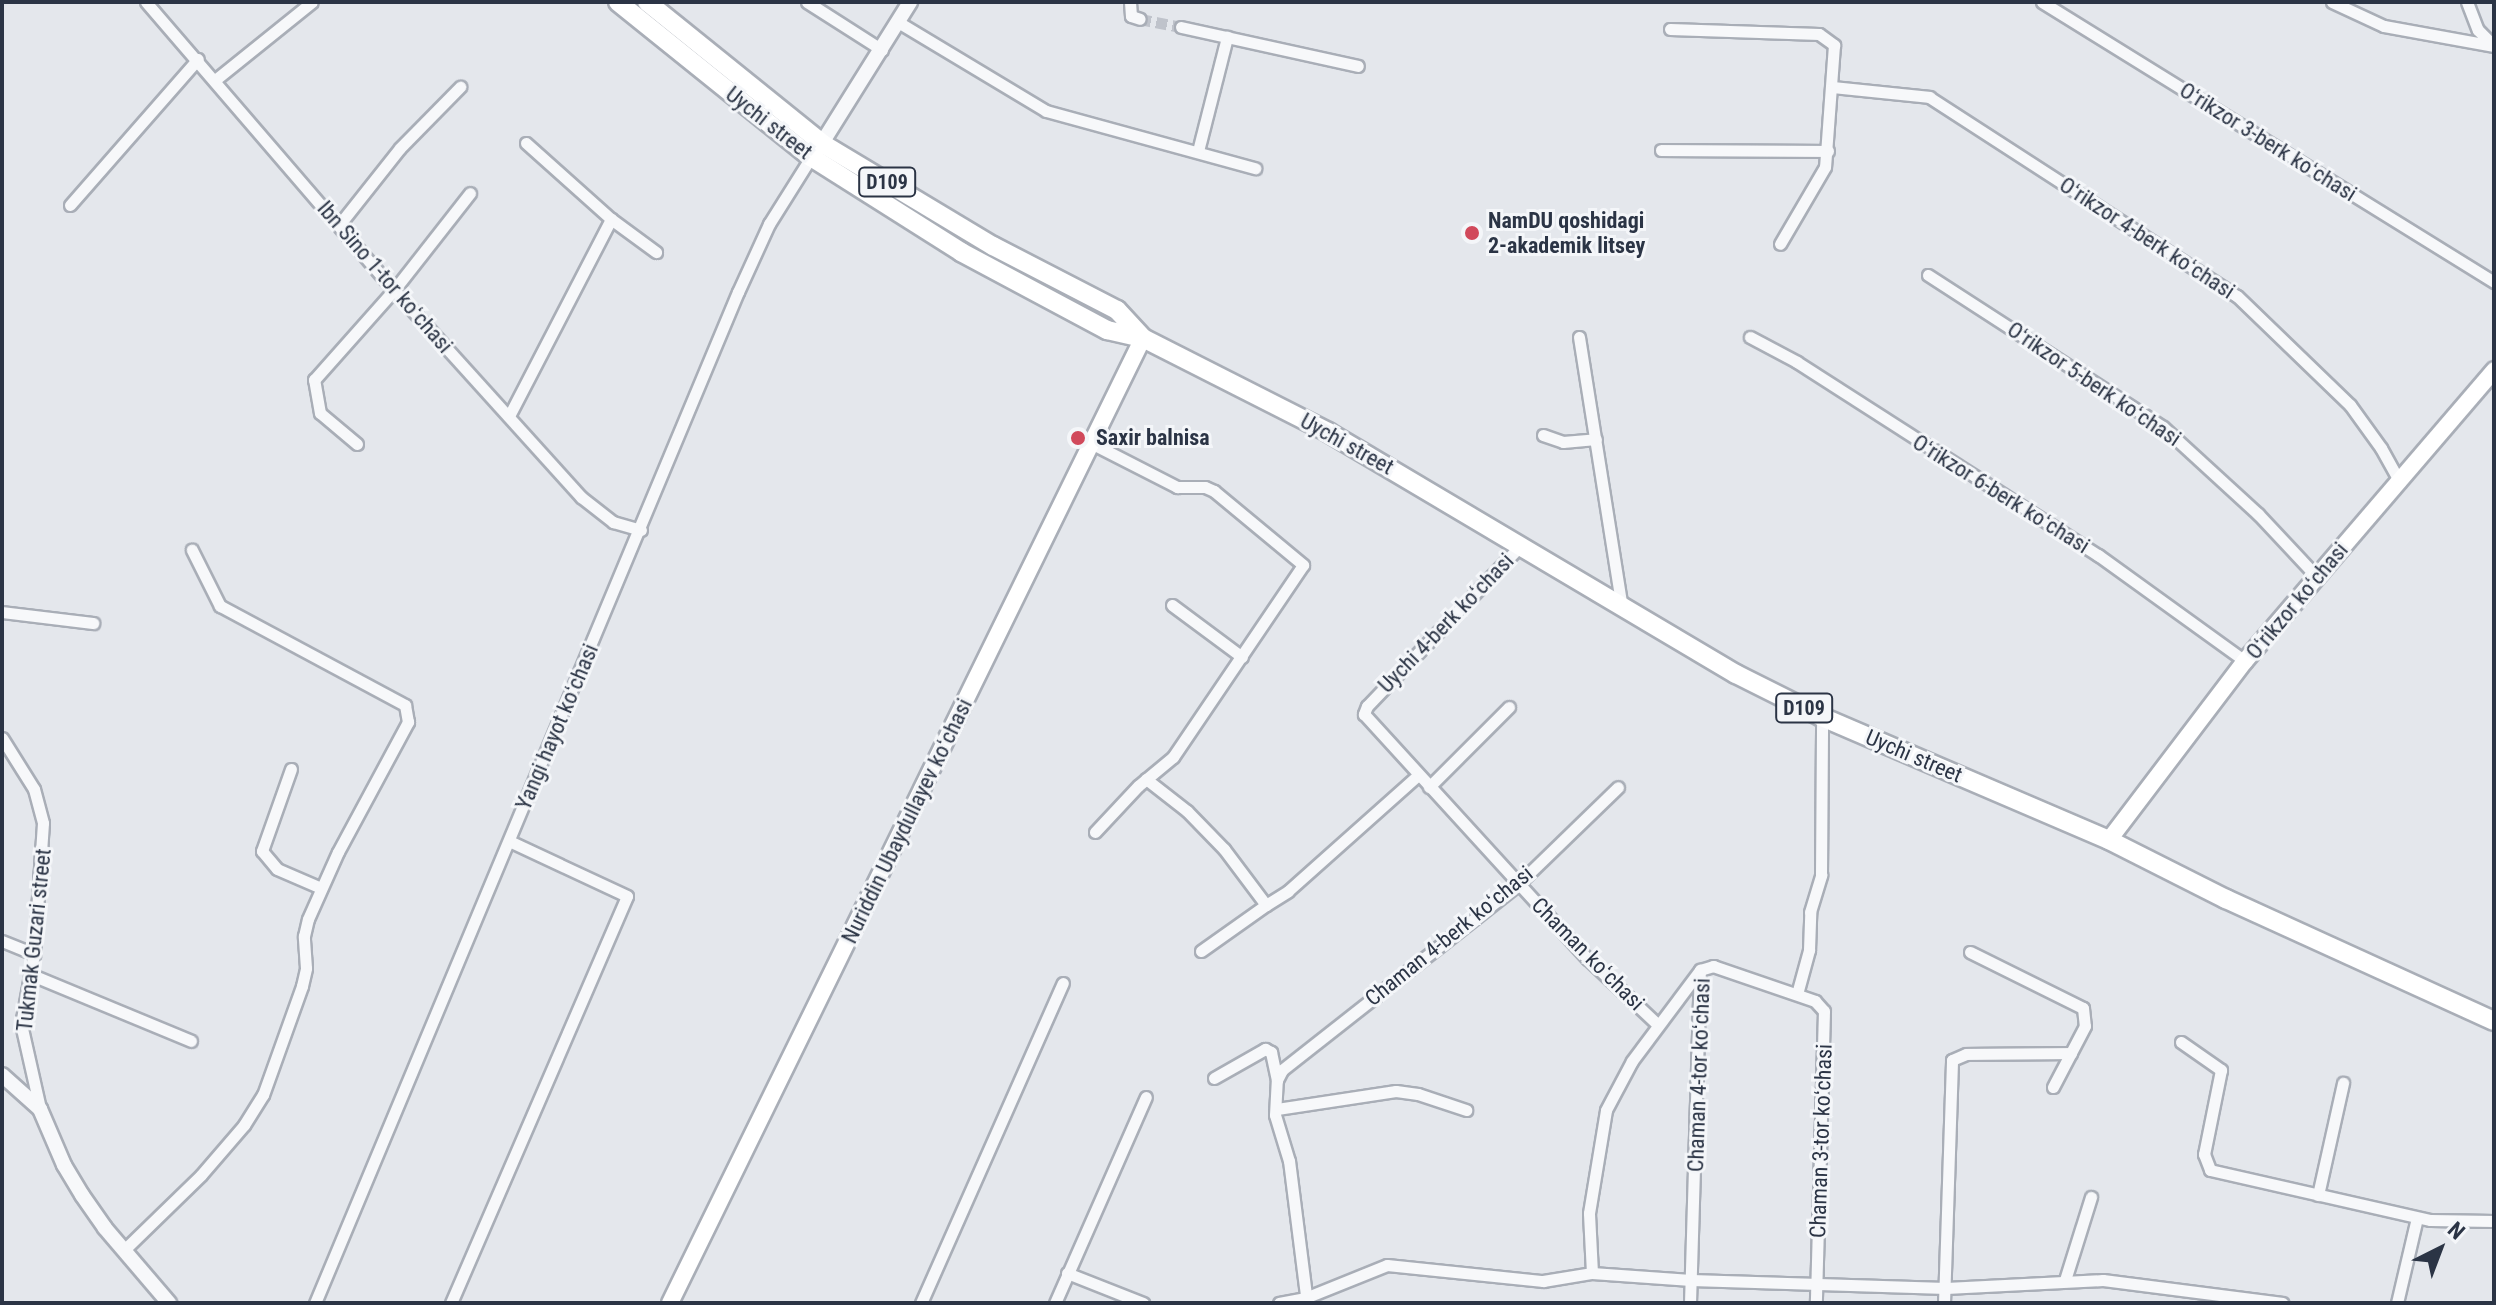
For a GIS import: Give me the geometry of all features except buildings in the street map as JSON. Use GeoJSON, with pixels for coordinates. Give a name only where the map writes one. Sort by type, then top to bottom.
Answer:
{"type":"FeatureCollection","features":[{"type":"Feature","properties":{"kind":"main road","name":"Uychi street"},"geometry":{"type":"LineString","coordinates":[[618,2],[961,252],[1107,330],[1143,338],[1328,432],[1522,544],[1622,608],[1736,674],[1822,717],[2109,840],[2226,899],[2494,1021]]}},
{"type":"Feature","properties":{"kind":"main road","name":"Uychi street"},"geometry":{"type":"LineString","coordinates":[[647,2],[817,150]]}},
{"type":"Feature","properties":{"kind":"main road","name":"Nuriddin Ubaydullayev koʻchasi"},"geometry":{"type":"LineString","coordinates":[[670,1303],[1143,338]]}},
{"type":"Feature","properties":{"kind":"main road","name":"Oʻrikzor koʻchasi"},"geometry":{"type":"LineString","coordinates":[[2109,840],[2245,661],[2494,370]]}},
{"type":"Feature","properties":{"kind":"street","name":"Ibn Sino 1-tor koʻchasi"},"geometry":{"type":"LineString","coordinates":[[146,2],[394,290],[581,497],[601,514],[625,527],[641,530]]}},
{"type":"Feature","properties":{"kind":"street"},"geometry":{"type":"LineString","coordinates":[[215,80],[312,2]]}},
{"type":"Feature","properties":{"kind":"street"},"geometry":{"type":"LineString","coordinates":[[807,2],[882,50]]}},
{"type":"Feature","properties":{"kind":"street"},"geometry":{"type":"LineString","coordinates":[[817,150],[910,2]]}},
{"type":"Feature","properties":{"kind":"street"},"geometry":{"type":"LineString","coordinates":[[1130,2],[1131,16],[1140,19]]}},
{"type":"Feature","properties":{"kind":"street","name":"Oʻrikzor 3-berk koʻchasi"},"geometry":{"type":"LineString","coordinates":[[2042,2],[2494,282]]}},
{"type":"Feature","properties":{"kind":"street"},"geometry":{"type":"LineString","coordinates":[[2332,2],[2384,26],[2494,46]]}},
{"type":"Feature","properties":{"kind":"street"},"geometry":{"type":"LineString","coordinates":[[2467,2],[2478,30],[2494,46]]}},
{"type":"Feature","properties":{"kind":"street"},"geometry":{"type":"LineString","coordinates":[[898,22],[1046,111],[1255,168]]}},
{"type":"Feature","properties":{"kind":"street"},"geometry":{"type":"LineString","coordinates":[[1181,27],[1358,66]]}},
{"type":"Feature","properties":{"kind":"street"},"geometry":{"type":"LineString","coordinates":[[1670,29],[1826,36],[1834,45],[1828,151],[1823,174],[1780,244]]}},
{"type":"Feature","properties":{"kind":"street"},"geometry":{"type":"LineString","coordinates":[[1198,151],[1227,37]]}},
{"type":"Feature","properties":{"kind":"street"},"geometry":{"type":"LineString","coordinates":[[70,205],[198,59]]}},
{"type":"Feature","properties":{"kind":"street"},"geometry":{"type":"LineString","coordinates":[[339,225],[400,148],[460,87]]}},
{"type":"Feature","properties":{"kind":"street","name":"Oʻrikzor 4-berk koʻchasi"},"geometry":{"type":"LineString","coordinates":[[1833,87],[1929,97],[2237,296],[2350,405],[2381,448],[2400,482]]}},
{"type":"Feature","properties":{"kind":"street"},"geometry":{"type":"LineString","coordinates":[[526,143],[611,219],[656,252]]}},
{"type":"Feature","properties":{"kind":"street","name":"Yangi hayot koʻchasi"},"geometry":{"type":"LineString","coordinates":[[315,1303],[769,224],[817,150]]}},
{"type":"Feature","properties":{"kind":"street"},"geometry":{"type":"LineString","coordinates":[[1661,150],[1828,151]]}},
{"type":"Feature","properties":{"kind":"street"},"geometry":{"type":"LineString","coordinates":[[357,444],[320,413],[314,380],[394,290],[470,193]]}},
{"type":"Feature","properties":{"kind":"street"},"geometry":{"type":"LineString","coordinates":[[509,416],[611,219]]}},
{"type":"Feature","properties":{"kind":"street","name":"Oʻrikzor 5-berk koʻchasi"},"geometry":{"type":"LineString","coordinates":[[1928,275],[2163,427],[2258,514],[2316,576]]}},
{"type":"Feature","properties":{"kind":"street"},"geometry":{"type":"LineString","coordinates":[[1579,337],[1622,608]]}},
{"type":"Feature","properties":{"kind":"street","name":"Oʻrikzor 6-berk koʻchasi"},"geometry":{"type":"LineString","coordinates":[[1750,337],[1777,355],[1797,362],[2098,555],[2245,661]]}},
{"type":"Feature","properties":{"kind":"street"},"geometry":{"type":"LineString","coordinates":[[1543,435],[1563,442],[1596,439]]}},
{"type":"Feature","properties":{"kind":"street"},"geometry":{"type":"LineString","coordinates":[[1091,443],[1177,487],[1205,487],[1214,491],[1245,520],[1301,560],[1303,570],[1173,757],[1146,779],[1095,832]]}},
{"type":"Feature","properties":{"kind":"street","name":"Uychi 4-berk koʻchasi"},"geometry":{"type":"LineString","coordinates":[[1518,884],[1366,718],[1364,710],[1522,544]]}},
{"type":"Feature","properties":{"kind":"street"},"geometry":{"type":"LineString","coordinates":[[124,1250],[201,1175],[244,1125],[263,1095],[302,986],[306,968],[304,936],[321,888],[408,722],[405,705],[225,610],[214,598],[192,550]]}},
{"type":"Feature","properties":{"kind":"street"},"geometry":{"type":"LineString","coordinates":[[1172,605],[1242,657]]}},
{"type":"Feature","properties":{"kind":"street"},"geometry":{"type":"LineString","coordinates":[[2,612],[93,623]]}},
{"type":"Feature","properties":{"kind":"street"},"geometry":{"type":"LineString","coordinates":[[1429,787],[1509,707]]}},
{"type":"Feature","properties":{"kind":"street"},"geometry":{"type":"LineString","coordinates":[[1797,994],[1809,950],[1810,912],[1821,875],[1822,717]]}},
{"type":"Feature","properties":{"kind":"street","name":"Tukmak Guzari street"},"geometry":{"type":"LineString","coordinates":[[2,738],[34,789],[43,823],[32,975],[21,1024],[40,1109],[64,1165],[124,1250],[169,1303]]}},
{"type":"Feature","properties":{"kind":"street"},"geometry":{"type":"LineString","coordinates":[[291,769],[262,851],[277,869],[321,888]]}},
{"type":"Feature","properties":{"kind":"street"},"geometry":{"type":"LineString","coordinates":[[1201,951],[1288,891],[1418,775]]}},
{"type":"Feature","properties":{"kind":"street"},"geometry":{"type":"LineString","coordinates":[[1146,779],[1187,811],[1224,849],[1266,905]]}},
{"type":"Feature","properties":{"kind":"street","name":"Chaman 4-berk koʻchasi"},"geometry":{"type":"LineString","coordinates":[[1277,1080],[1288,1065],[1518,884],[1618,787]]}},
{"type":"Feature","properties":{"kind":"street"},"geometry":{"type":"LineString","coordinates":[[451,1303],[627,896],[509,841]]}},
{"type":"Feature","properties":{"kind":"street","name":"Chaman koʻchasi"},"geometry":{"type":"LineString","coordinates":[[1518,884],[1588,959],[1658,1025]]}},
{"type":"Feature","properties":{"kind":"street"},"geometry":{"type":"LineString","coordinates":[[2,941],[34,954]]}},
{"type":"Feature","properties":{"kind":"street"},"geometry":{"type":"LineString","coordinates":[[1970,952],[2083,1008],[2085,1026],[2053,1087]]}},
{"type":"Feature","properties":{"kind":"street","name":"Chaman 4-tor koʻchasi"},"geometry":{"type":"LineString","coordinates":[[1690,1303],[1700,970],[1713,966],[1797,994]]}},
{"type":"Feature","properties":{"kind":"street","name":"Chaman koʻchasi"},"geometry":{"type":"LineString","coordinates":[[1592,1273],[1589,1213],[1606,1110],[1613,1091],[1700,970]]}},
{"type":"Feature","properties":{"kind":"street"},"geometry":{"type":"LineString","coordinates":[[32,975],[191,1041]]}},
{"type":"Feature","properties":{"kind":"street"},"geometry":{"type":"LineString","coordinates":[[921,1303],[1063,983]]}},
{"type":"Feature","properties":{"kind":"street","name":"Chaman 3-tor koʻchasi"},"geometry":{"type":"LineString","coordinates":[[1797,994],[1820,1005],[1825,1022],[1816,1303]]}},
{"type":"Feature","properties":{"kind":"street"},"geometry":{"type":"LineString","coordinates":[[2181,1042],[2221,1070],[2204,1154],[2210,1170],[2417,1218],[2494,1221]]}},
{"type":"Feature","properties":{"kind":"street"},"geometry":{"type":"LineString","coordinates":[[1214,1078],[1267,1049],[1277,1080],[1276,1122],[1289,1161],[1306,1301]]}},
{"type":"Feature","properties":{"kind":"street"},"geometry":{"type":"LineString","coordinates":[[1944,1303],[1952,1060],[1966,1054],[2071,1053]]}},
{"type":"Feature","properties":{"kind":"street"},"geometry":{"type":"LineString","coordinates":[[2,1075],[40,1109]]}},
{"type":"Feature","properties":{"kind":"street"},"geometry":{"type":"LineString","coordinates":[[2318,1195],[2343,1083]]}},
{"type":"Feature","properties":{"kind":"street"},"geometry":{"type":"LineString","coordinates":[[1277,1109],[1396,1091],[1418,1094],[1466,1110]]}},
{"type":"Feature","properties":{"kind":"street"},"geometry":{"type":"LineString","coordinates":[[1055,1303],[1146,1097]]}},
{"type":"Feature","properties":{"kind":"street"},"geometry":{"type":"LineString","coordinates":[[2065,1280],[2091,1197]]}},
{"type":"Feature","properties":{"kind":"street"},"geometry":{"type":"LineString","coordinates":[[2397,1303],[2417,1218]]}},
{"type":"Feature","properties":{"kind":"street"},"geometry":{"type":"LineString","coordinates":[[1279,1303],[1306,1301],[1387,1265],[1529,1280],[1592,1273],[1816,1286],[1946,1288],[2103,1280],[2232,1300],[2283,1303]]}},
{"type":"Feature","properties":{"kind":"street"},"geometry":{"type":"LineString","coordinates":[[1067,1273],[1143,1303]]}},
{"type":"Feature","properties":{"kind":"tunnel"},"geometry":{"type":"LineString","coordinates":[[1140,19],[1181,27]]}},
{"type":"Feature","properties":{"kind":"place","name":"NamDU qoshidagi 2-akademik litsey"},"geometry":{"type":"Point","coordinates":[1472,233]}},
{"type":"Feature","properties":{"kind":"place","name":"Saxir balnisa"},"geometry":{"type":"Point","coordinates":[1078,438]}}]}
